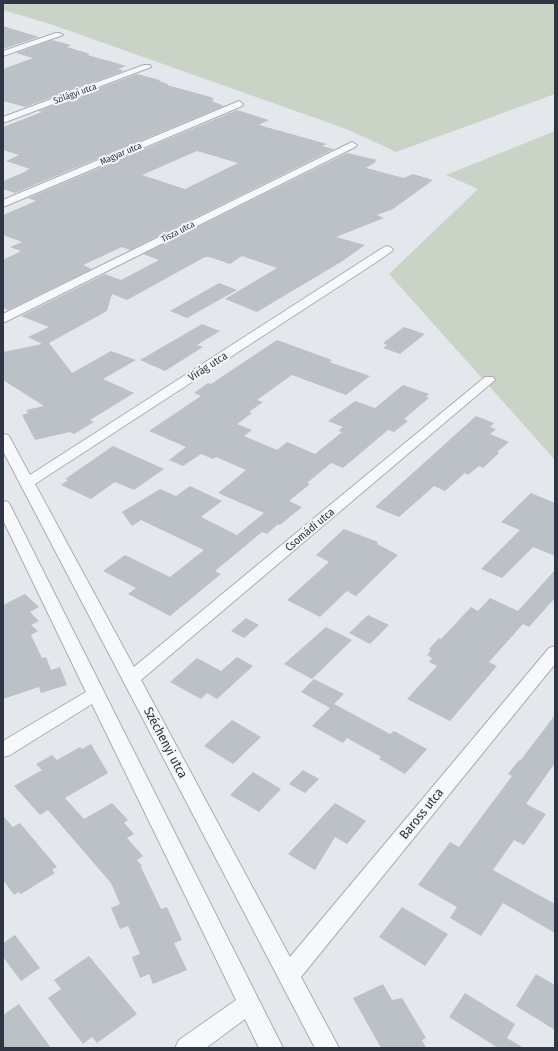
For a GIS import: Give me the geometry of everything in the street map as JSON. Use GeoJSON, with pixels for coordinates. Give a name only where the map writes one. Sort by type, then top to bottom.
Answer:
{"type":"FeatureCollection","features":[{"type":"Feature","properties":{"kind":"street"},"geometry":{"type":"LineString","coordinates":[[3,54],[59,35]]}},
{"type":"Feature","properties":{"kind":"street","name":"Szilágyi utca"},"geometry":{"type":"LineString","coordinates":[[3,120],[147,67]]}},
{"type":"Feature","properties":{"kind":"street","name":"Magyar utca"},"geometry":{"type":"LineString","coordinates":[[3,204],[239,104]]}},
{"type":"Feature","properties":{"kind":"street","name":"Tisza utca"},"geometry":{"type":"LineString","coordinates":[[3,319],[352,145]]}},
{"type":"Feature","properties":{"kind":"street","name":"Virág utca"},"geometry":{"type":"LineString","coordinates":[[27,483],[388,249]]}},
{"type":"Feature","properties":{"kind":"street","name":"Csomádi utca"},"geometry":{"type":"LineString","coordinates":[[131,679],[489,380]]}},
{"type":"Feature","properties":{"kind":"street","name":"Széchenyi utca"},"geometry":{"type":"LineString","coordinates":[[3,438],[326,1048]]}},
{"type":"Feature","properties":{"kind":"street"},"geometry":{"type":"LineString","coordinates":[[3,504],[271,1048]]}},
{"type":"Feature","properties":{"kind":"street","name":"Baross utca"},"geometry":{"type":"LineString","coordinates":[[288,976],[555,652]]}},
{"type":"Feature","properties":{"kind":"street"},"geometry":{"type":"LineString","coordinates":[[3,750],[96,694]]}},
{"type":"Feature","properties":{"kind":"street"},"geometry":{"type":"LineString","coordinates":[[187,1048],[249,1003]]}},
{"type":"Feature","properties":{"kind":"green space"},"geometry":{"type":"Polygon","coordinates":[[[3,3],[555,3],[555,94],[396,152],[349,130],[53,25],[3,10],[3,3]]]}},
{"type":"Feature","properties":{"kind":"green space"},"geometry":{"type":"Polygon","coordinates":[[[555,131],[555,460],[389,274],[478,189],[446,175],[555,131]]]}},
{"type":"Feature","properties":{"kind":"building"},"geometry":{"type":"Polygon","coordinates":[[[3,26],[29,34],[39,37],[3,49],[3,26]]]}},
{"type":"Feature","properties":{"kind":"building"},"geometry":{"type":"Polygon","coordinates":[[[52,40],[71,45],[67,47],[90,54],[87,55],[126,66],[118,69],[124,71],[25,107],[3,101],[3,69],[33,58],[16,53],[52,40]]]}},
{"type":"Feature","properties":{"kind":"building"},"geometry":{"type":"Polygon","coordinates":[[[137,74],[160,80],[159,81],[168,84],[167,85],[214,98],[212,101],[224,106],[15,193],[3,189],[3,181],[30,169],[6,161],[19,155],[3,150],[3,127],[42,112],[38,111],[137,74]]]}},
{"type":"Feature","properties":{"kind":"building"},"geometry":{"type":"Polygon","coordinates":[[[237,110],[269,120],[259,125],[327,144],[322,146],[334,149],[130,250],[122,247],[83,265],[92,269],[8,310],[3,308],[3,260],[21,251],[10,247],[22,242],[3,235],[3,215],[36,201],[28,198],[237,110]],[[197,151],[142,175],[185,189],[238,163],[197,151]]]}},
{"type":"Feature","properties":{"kind":"building"},"geometry":{"type":"Polygon","coordinates":[[[347,153],[377,160],[366,168],[404,178],[413,174],[433,180],[393,209],[377,215],[384,218],[336,237],[365,245],[341,262],[257,312],[225,299],[277,268],[242,256],[230,264],[205,257],[127,300],[112,294],[107,311],[49,343],[72,373],[111,351],[136,360],[103,379],[134,393],[90,420],[94,422],[74,434],[70,432],[35,440],[22,415],[28,413],[26,410],[44,406],[3,380],[3,352],[42,344],[28,337],[49,327],[21,316],[105,274],[121,280],[159,260],[143,254],[347,153]]]}},
{"type":"Feature","properties":{"kind":"building"},"geometry":{"type":"Polygon","coordinates":[[[219,283],[237,290],[187,318],[170,311],[219,283]]]}},
{"type":"Feature","properties":{"kind":"building"},"geometry":{"type":"Polygon","coordinates":[[[202,324],[220,331],[197,345],[203,347],[165,371],[140,360],[202,324]]]}},
{"type":"Feature","properties":{"kind":"building"},"geometry":{"type":"Polygon","coordinates":[[[404,327],[425,334],[400,354],[383,348],[387,345],[383,343],[404,327]]]}},
{"type":"Feature","properties":{"kind":"building"},"geometry":{"type":"Polygon","coordinates":[[[277,340],[332,360],[329,362],[370,376],[346,395],[292,375],[257,400],[263,402],[249,412],[252,413],[237,424],[252,430],[244,436],[277,450],[287,442],[315,454],[342,432],[338,431],[343,427],[328,421],[355,401],[375,408],[403,385],[429,394],[426,397],[429,398],[404,419],[408,421],[394,432],[388,430],[343,468],[331,463],[307,483],[310,484],[289,501],[302,507],[267,534],[262,532],[215,571],[221,574],[170,616],[128,594],[136,588],[103,571],[125,555],[170,577],[204,550],[141,520],[132,526],[122,512],[160,489],[176,496],[190,486],[222,501],[201,517],[237,535],[264,513],[218,493],[246,470],[216,457],[213,459],[201,454],[183,466],[169,460],[186,447],[149,431],[201,396],[194,393],[208,383],[211,384],[277,340]]]}},
{"type":"Feature","properties":{"kind":"building"},"geometry":{"type":"Polygon","coordinates":[[[476,416],[494,423],[490,427],[496,429],[490,434],[509,442],[497,452],[499,453],[483,468],[479,466],[468,475],[465,473],[445,491],[434,486],[399,517],[375,507],[476,416]]]}},
{"type":"Feature","properties":{"kind":"building"},"geometry":{"type":"Polygon","coordinates":[[[113,446],[164,469],[134,490],[115,482],[91,499],[61,485],[68,480],[65,479],[113,446]]]}},
{"type":"Feature","properties":{"kind":"building"},"geometry":{"type":"Polygon","coordinates":[[[531,493],[555,503],[555,556],[533,547],[502,578],[481,569],[520,530],[501,522],[531,493]]]}},
{"type":"Feature","properties":{"kind":"building"},"geometry":{"type":"Polygon","coordinates":[[[344,529],[378,542],[377,544],[398,555],[356,596],[347,591],[320,617],[287,600],[329,562],[316,555],[344,529]]]}},
{"type":"Feature","properties":{"kind":"building"},"geometry":{"type":"Polygon","coordinates":[[[555,570],[555,598],[529,627],[523,624],[489,662],[497,666],[450,721],[407,699],[437,666],[429,662],[432,658],[427,655],[431,650],[429,649],[439,638],[441,639],[471,607],[478,611],[490,598],[518,611],[555,570]]]}},
{"type":"Feature","properties":{"kind":"building"},"geometry":{"type":"Polygon","coordinates":[[[25,594],[39,607],[30,612],[39,621],[31,625],[38,631],[31,635],[42,658],[46,657],[51,670],[60,667],[67,685],[41,693],[39,687],[3,699],[3,605],[25,594]]]}},
{"type":"Feature","properties":{"kind":"building"},"geometry":{"type":"Polygon","coordinates":[[[368,615],[389,625],[370,644],[349,633],[368,615]]]}},
{"type":"Feature","properties":{"kind":"building"},"geometry":{"type":"Polygon","coordinates":[[[246,618],[259,625],[244,638],[231,631],[246,618]]]}},
{"type":"Feature","properties":{"kind":"building"},"geometry":{"type":"Polygon","coordinates":[[[326,627],[352,640],[312,679],[284,664],[326,627]]]}},
{"type":"Feature","properties":{"kind":"building"},"geometry":{"type":"Polygon","coordinates":[[[237,657],[253,666],[217,699],[207,693],[201,699],[170,682],[197,658],[221,671],[237,657]]]}},
{"type":"Feature","properties":{"kind":"building"},"geometry":{"type":"Polygon","coordinates":[[[314,679],[344,694],[334,704],[390,734],[394,731],[427,749],[405,774],[379,759],[381,757],[347,738],[343,743],[312,726],[330,708],[301,692],[314,679]]]}},
{"type":"Feature","properties":{"kind":"building"},"geometry":{"type":"Polygon","coordinates":[[[555,715],[555,763],[526,804],[546,814],[524,845],[514,840],[493,870],[555,904],[555,933],[503,903],[481,936],[450,918],[457,907],[418,885],[450,842],[459,847],[512,776],[508,774],[519,760],[520,761],[555,715]]]}},
{"type":"Feature","properties":{"kind":"building"},"geometry":{"type":"Polygon","coordinates":[[[232,720],[261,737],[233,764],[204,746],[232,720]]]}},
{"type":"Feature","properties":{"kind":"building"},"geometry":{"type":"Polygon","coordinates":[[[91,744],[108,773],[65,798],[84,819],[112,803],[128,820],[124,823],[134,834],[127,838],[143,856],[137,860],[142,866],[141,867],[161,909],[167,907],[182,940],[174,943],[187,970],[153,984],[149,974],[140,978],[132,957],[140,954],[128,926],[120,929],[111,908],[120,904],[111,883],[48,810],[40,815],[14,786],[42,770],[36,764],[52,755],[57,760],[80,747],[82,749],[91,744]]]}},
{"type":"Feature","properties":{"kind":"building"},"geometry":{"type":"Polygon","coordinates":[[[303,770],[319,779],[305,793],[289,784],[303,770]]]}},
{"type":"Feature","properties":{"kind":"building"},"geometry":{"type":"Polygon","coordinates":[[[253,772],[281,789],[259,812],[230,795],[253,772]]]}},
{"type":"Feature","properties":{"kind":"building"},"geometry":{"type":"Polygon","coordinates":[[[335,803],[366,821],[347,844],[335,837],[315,870],[288,854],[335,803]]]}},
{"type":"Feature","properties":{"kind":"building"},"geometry":{"type":"Polygon","coordinates":[[[3,816],[13,827],[20,823],[57,867],[52,870],[55,873],[21,894],[18,892],[14,895],[3,880],[3,816]]]}},
{"type":"Feature","properties":{"kind":"building"},"geometry":{"type":"Polygon","coordinates":[[[402,907],[448,934],[425,966],[379,937],[402,907]]]}},
{"type":"Feature","properties":{"kind":"building"},"geometry":{"type":"Polygon","coordinates":[[[15,935],[40,968],[21,981],[3,957],[3,943],[15,935]]]}},
{"type":"Feature","properties":{"kind":"building"},"geometry":{"type":"Polygon","coordinates":[[[89,956],[137,1014],[97,1043],[92,1037],[83,1044],[48,998],[61,989],[54,980],[89,956]]]}},
{"type":"Feature","properties":{"kind":"building"},"geometry":{"type":"Polygon","coordinates":[[[536,974],[555,985],[555,1030],[516,1006],[536,974]]]}},
{"type":"Feature","properties":{"kind":"building"},"geometry":{"type":"Polygon","coordinates":[[[383,984],[392,1000],[402,998],[426,1038],[422,1040],[426,1048],[381,1048],[353,998],[383,984]]]}},
{"type":"Feature","properties":{"kind":"building"},"geometry":{"type":"Polygon","coordinates":[[[465,993],[515,1024],[507,1038],[524,1048],[498,1048],[449,1017],[465,993]]]}},
{"type":"Feature","properties":{"kind":"building"},"geometry":{"type":"Polygon","coordinates":[[[19,1004],[51,1048],[3,1048],[3,1015],[19,1004]]]}}]}
